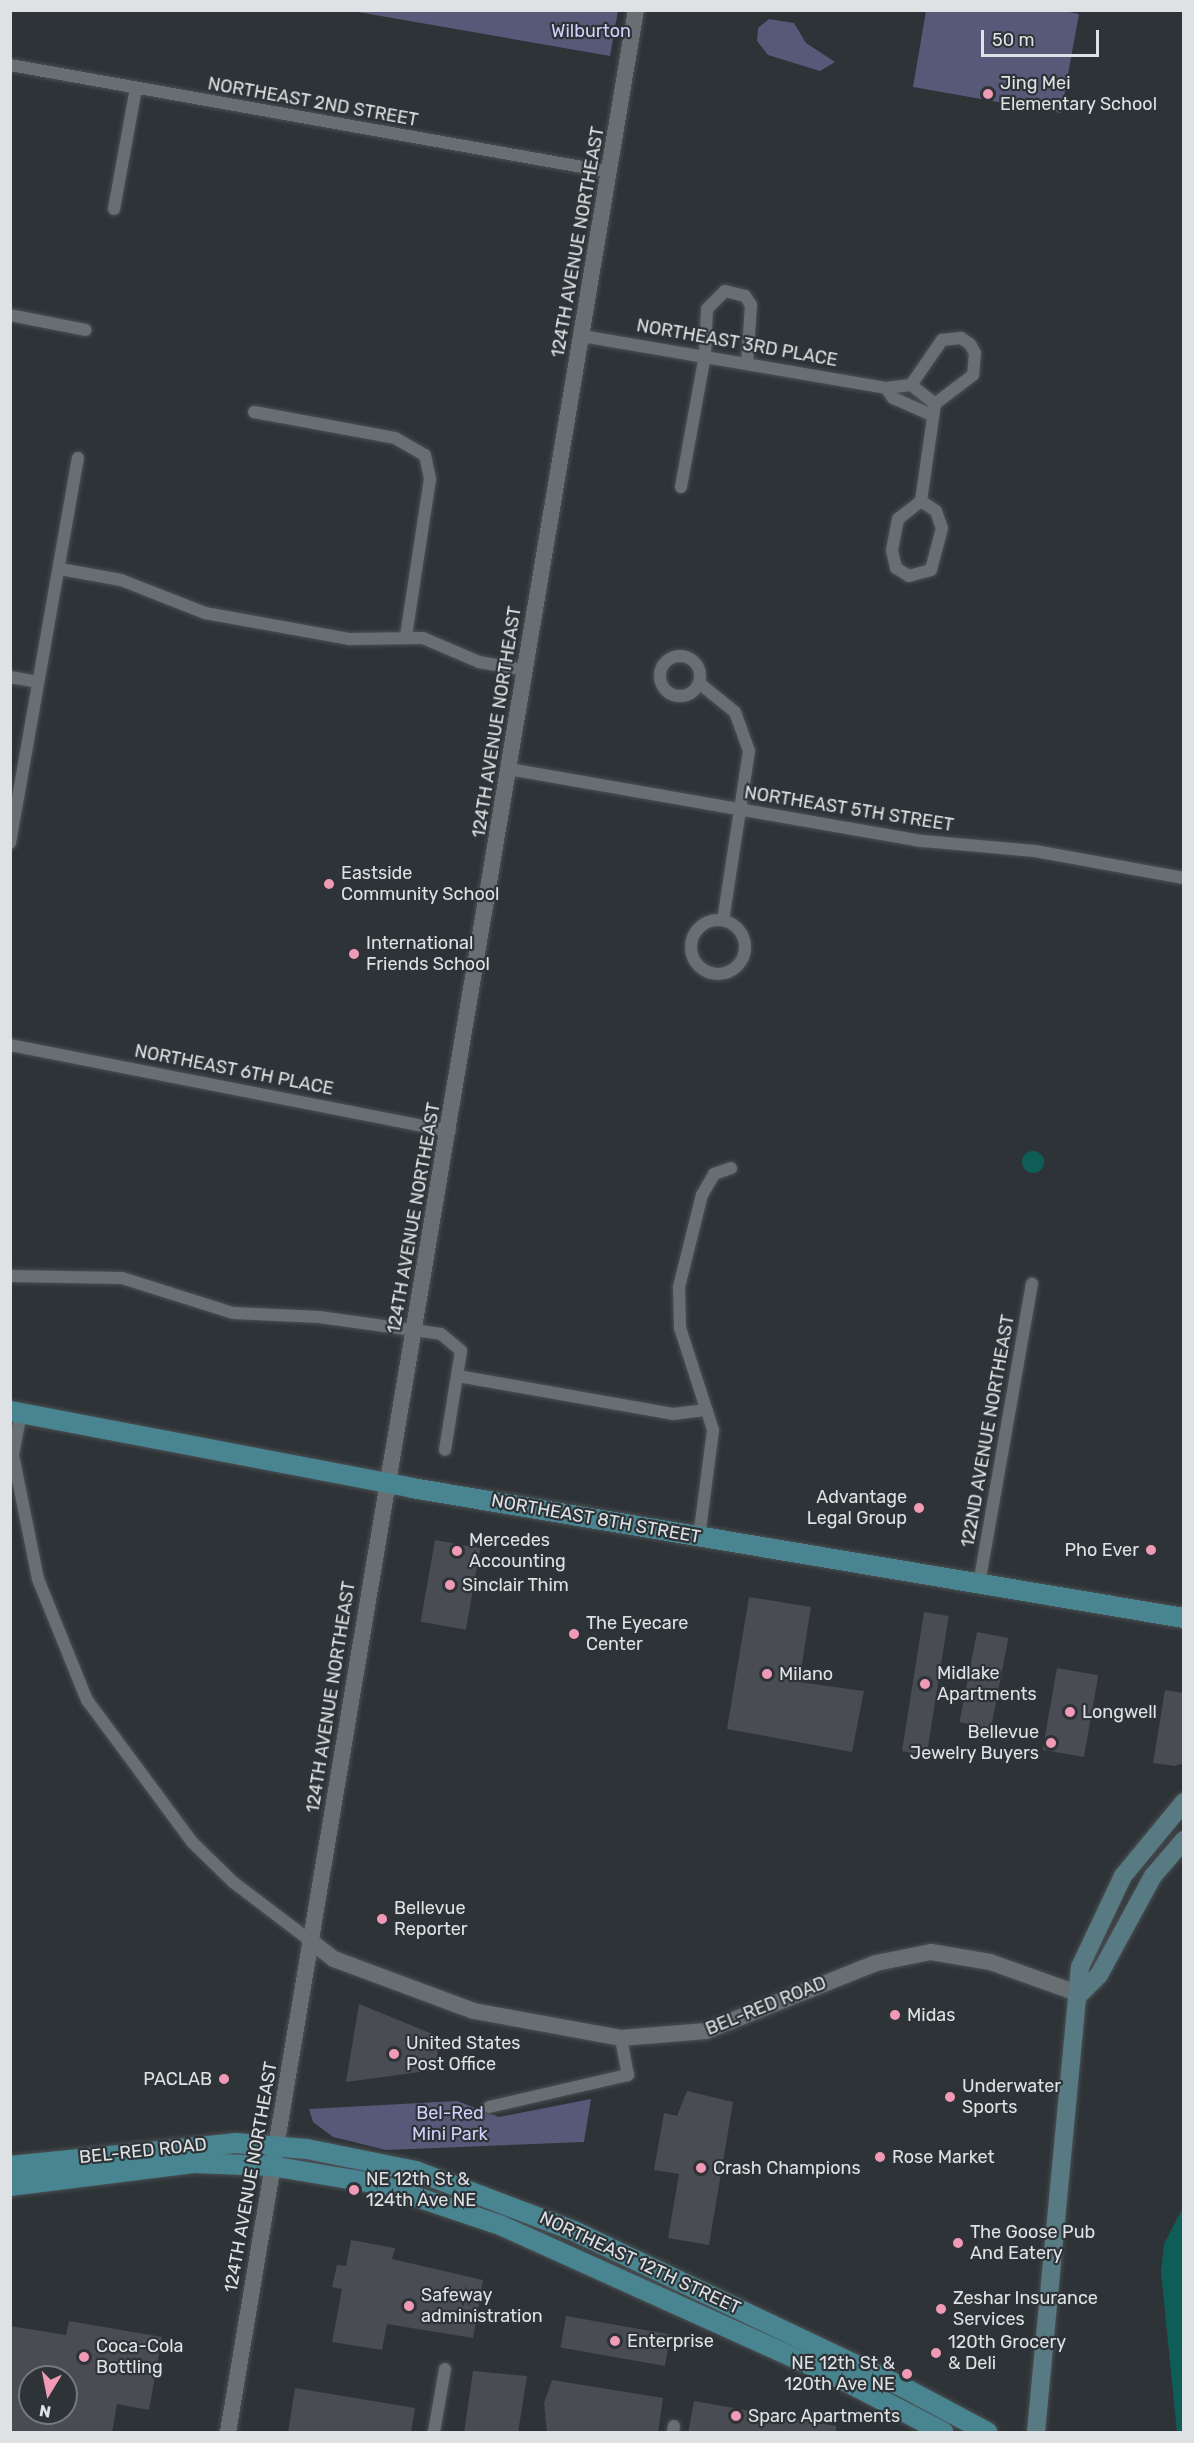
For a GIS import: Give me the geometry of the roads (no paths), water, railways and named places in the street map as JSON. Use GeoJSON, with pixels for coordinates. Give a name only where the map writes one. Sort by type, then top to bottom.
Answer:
{"type":"FeatureCollection","features":[{"type":"Feature","properties":{"kind":"main road","name":"NORTHEAST 8TH STREET"},"geometry":{"type":"LineString","coordinates":[[16,1412],[386,1483],[1184,1618]]}},
{"type":"Feature","properties":{"kind":"main road"},"geometry":{"type":"LineString","coordinates":[[1036,2433],[1069,2060],[1080,1994],[1080,1967],[1106,1904],[1184,1802]]}},
{"type":"Feature","properties":{"kind":"main road"},"geometry":{"type":"LineString","coordinates":[[1080,1994],[1099,1975],[1153,1876],[1184,1840]]}},
{"type":"Feature","properties":{"kind":"main road","name":"NORTHEAST 12TH STREET"},"geometry":{"type":"LineString","coordinates":[[275,2145],[381,2164],[456,2183],[574,2231],[899,2385],[987,2433]]}},
{"type":"Feature","properties":{"kind":"main road","name":"BEL-RED ROAD"},"geometry":{"type":"LineString","coordinates":[[10,2166],[186,2146],[275,2145]]}},
{"type":"Feature","properties":{"kind":"main road","name":"BEL-RED ROAD"},"geometry":{"type":"LineString","coordinates":[[10,2186],[194,2163],[271,2166]]}},
{"type":"Feature","properties":{"kind":"main road","name":"NORTHEAST 12TH STREET"},"geometry":{"type":"LineString","coordinates":[[271,2166],[378,2184],[470,2213],[843,2380],[943,2433]]}},
{"type":"Feature","properties":{"kind":"street","name":"124TH AVENUE NORTHEAST"},"geometry":{"type":"LineString","coordinates":[[228,2433],[271,2166],[312,1942],[386,1483],[450,1131],[636,10]]}},
{"type":"Feature","properties":{"kind":"street","name":"NORTHEAST 2ND STREET"},"geometry":{"type":"LineString","coordinates":[[10,65],[610,172]]}},
{"type":"Feature","properties":{"kind":"street"},"geometry":{"type":"LineString","coordinates":[[114,209],[136,88]]}},
{"type":"Feature","properties":{"kind":"street"},"geometry":{"type":"LineString","coordinates":[[681,487],[705,356],[707,309],[713,297],[736,292],[745,296],[754,316],[747,363]]}},
{"type":"Feature","properties":{"kind":"street"},"geometry":{"type":"LineString","coordinates":[[10,315],[86,330]]}},
{"type":"Feature","properties":{"kind":"street","name":"NORTHEAST 3RD PLACE"},"geometry":{"type":"LineString","coordinates":[[582,336],[886,388],[911,385]]}},
{"type":"Feature","properties":{"kind":"street"},"geometry":{"type":"LineString","coordinates":[[921,501],[936,512],[942,528],[931,570],[918,577],[902,574],[891,558],[898,519],[921,501],[933,410],[973,375],[975,353],[970,344],[961,338],[942,340],[911,385],[933,410]]}},
{"type":"Feature","properties":{"kind":"street","name":"NORTHEAST 3RD PLACE"},"geometry":{"type":"LineString","coordinates":[[886,388],[893,398],[933,410]]}},
{"type":"Feature","properties":{"kind":"street"},"geometry":{"type":"LineString","coordinates":[[254,412],[395,438],[425,455],[430,479],[406,635]]}},
{"type":"Feature","properties":{"kind":"street"},"geometry":{"type":"LineString","coordinates":[[10,843],[14,806],[60,568],[78,458]]}},
{"type":"Feature","properties":{"kind":"street"},"geometry":{"type":"LineString","coordinates":[[60,568],[121,580],[205,613],[349,639],[406,635],[479,662],[525,670]]}},
{"type":"Feature","properties":{"kind":"street"},"geometry":{"type":"LineString","coordinates":[[10,677],[38,682]]}},
{"type":"Feature","properties":{"kind":"street"},"geometry":{"type":"LineString","coordinates":[[699,683],[724,700],[744,727],[749,766],[723,920]]}},
{"type":"Feature","properties":{"kind":"street","name":"NORTHEAST 5TH STREET"},"geometry":{"type":"LineString","coordinates":[[510,769],[743,810],[1184,878]]}},
{"type":"Feature","properties":{"kind":"street"},"geometry":{"type":"LineString","coordinates":[[723,920],[739,929],[744,955],[733,969],[716,974],[699,967],[691,943],[706,922],[723,920]]}},
{"type":"Feature","properties":{"kind":"street","name":"NORTHEAST 6TH PLACE"},"geometry":{"type":"LineString","coordinates":[[10,1045],[450,1131]]}},
{"type":"Feature","properties":{"kind":"street"},"geometry":{"type":"LineString","coordinates":[[699,1537],[712,1445],[707,1410],[680,1328],[679,1287],[702,1195],[714,1174],[732,1168]]}},
{"type":"Feature","properties":{"kind":"street"},"geometry":{"type":"LineString","coordinates":[[10,1276],[122,1278],[233,1313],[441,1334],[455,1343],[460,1351],[458,1377],[445,1450]]}},
{"type":"Feature","properties":{"kind":"street","name":"122ND AVENUE NORTHEAST"},"geometry":{"type":"LineString","coordinates":[[979,1584],[1032,1284]]}},
{"type":"Feature","properties":{"kind":"street"},"geometry":{"type":"LineString","coordinates":[[458,1377],[673,1414],[707,1410]]}},
{"type":"Feature","properties":{"kind":"street"},"geometry":{"type":"LineString","coordinates":[[16,1412],[13,1455],[38,1579],[87,1700],[192,1842],[233,1882],[312,1942]]}},
{"type":"Feature","properties":{"kind":"street","name":"BEL-RED ROAD"},"geometry":{"type":"LineString","coordinates":[[312,1942],[334,1959],[474,2011],[621,2038],[706,2031],[866,1967],[931,1952],[990,1962],[1080,1994]]}},
{"type":"Feature","properties":{"kind":"street"},"geometry":{"type":"LineString","coordinates":[[489,2107],[628,2075],[621,2038]]}},
{"type":"Feature","properties":{"kind":"street"},"geometry":{"type":"LineString","coordinates":[[434,2433],[445,2369]]}},
{"type":"Feature","properties":{"kind":"place","name":"Jing Mei Elementary School"},"geometry":{"type":"Point","coordinates":[988,94]}},
{"type":"Feature","properties":{"kind":"place","name":"Eastside Community School"},"geometry":{"type":"Point","coordinates":[329,884]}},
{"type":"Feature","properties":{"kind":"place","name":"International Friends School"},"geometry":{"type":"Point","coordinates":[354,954]}},
{"type":"Feature","properties":{"kind":"place","name":"Advantage Legal Group"},"geometry":{"type":"Point","coordinates":[919,1508]}},
{"type":"Feature","properties":{"kind":"place","name":"Pho Ever"},"geometry":{"type":"Point","coordinates":[1151,1550]}},
{"type":"Feature","properties":{"kind":"place","name":"Mercedes Accounting"},"geometry":{"type":"Point","coordinates":[457,1551]}},
{"type":"Feature","properties":{"kind":"place","name":"Sinclair Thim"},"geometry":{"type":"Point","coordinates":[450,1585]}},
{"type":"Feature","properties":{"kind":"place","name":"The Eyecare Center"},"geometry":{"type":"Point","coordinates":[574,1634]}},
{"type":"Feature","properties":{"kind":"place","name":"Milano"},"geometry":{"type":"Point","coordinates":[767,1674]}},
{"type":"Feature","properties":{"kind":"place","name":"Midlake Apartments"},"geometry":{"type":"Point","coordinates":[925,1684]}},
{"type":"Feature","properties":{"kind":"place","name":"Longwell"},"geometry":{"type":"Point","coordinates":[1070,1712]}},
{"type":"Feature","properties":{"kind":"place","name":"Bellevue Jewelry Buyers"},"geometry":{"type":"Point","coordinates":[1051,1743]}},
{"type":"Feature","properties":{"kind":"place","name":"Bellevue Reporter"},"geometry":{"type":"Point","coordinates":[382,1919]}},
{"type":"Feature","properties":{"kind":"place","name":"Midas"},"geometry":{"type":"Point","coordinates":[895,2015]}},
{"type":"Feature","properties":{"kind":"place","name":"United States Post Office"},"geometry":{"type":"Point","coordinates":[394,2054]}},
{"type":"Feature","properties":{"kind":"place","name":"PACLAB"},"geometry":{"type":"Point","coordinates":[224,2079]}},
{"type":"Feature","properties":{"kind":"place","name":"Underwater Sports"},"geometry":{"type":"Point","coordinates":[950,2097]}},
{"type":"Feature","properties":{"kind":"place","name":"Rose Market"},"geometry":{"type":"Point","coordinates":[880,2157]}},
{"type":"Feature","properties":{"kind":"place","name":"Crash Champions"},"geometry":{"type":"Point","coordinates":[701,2168]}},
{"type":"Feature","properties":{"kind":"place","name":"NE 12th St & 124th Ave NE"},"geometry":{"type":"Point","coordinates":[354,2190]}},
{"type":"Feature","properties":{"kind":"place","name":"The Goose Pub And Eatery"},"geometry":{"type":"Point","coordinates":[958,2243]}},
{"type":"Feature","properties":{"kind":"place","name":"Safeway administration"},"geometry":{"type":"Point","coordinates":[409,2306]}},
{"type":"Feature","properties":{"kind":"place","name":"Zeshar Insurance Services"},"geometry":{"type":"Point","coordinates":[941,2309]}},
{"type":"Feature","properties":{"kind":"place","name":"Enterprise"},"geometry":{"type":"Point","coordinates":[615,2341]}},
{"type":"Feature","properties":{"kind":"place","name":"120th Grocery & Deli"},"geometry":{"type":"Point","coordinates":[936,2353]}},
{"type":"Feature","properties":{"kind":"place","name":"Coca-Cola Bottling"},"geometry":{"type":"Point","coordinates":[84,2357]}},
{"type":"Feature","properties":{"kind":"place","name":"NE 12th St & 120th Ave NE"},"geometry":{"type":"Point","coordinates":[907,2374]}},
{"type":"Feature","properties":{"kind":"place","name":"Sparc Apartments"},"geometry":{"type":"Point","coordinates":[736,2416]}},
{"type":"Feature","properties":{"kind":"park label","name":"Wilburton"},"geometry":{"type":"Point","coordinates":[591,31]}},
{"type":"Feature","properties":{"kind":"park label","name":"Bel-Red Mini Park"},"geometry":{"type":"Point","coordinates":[450,2124]}}]}
